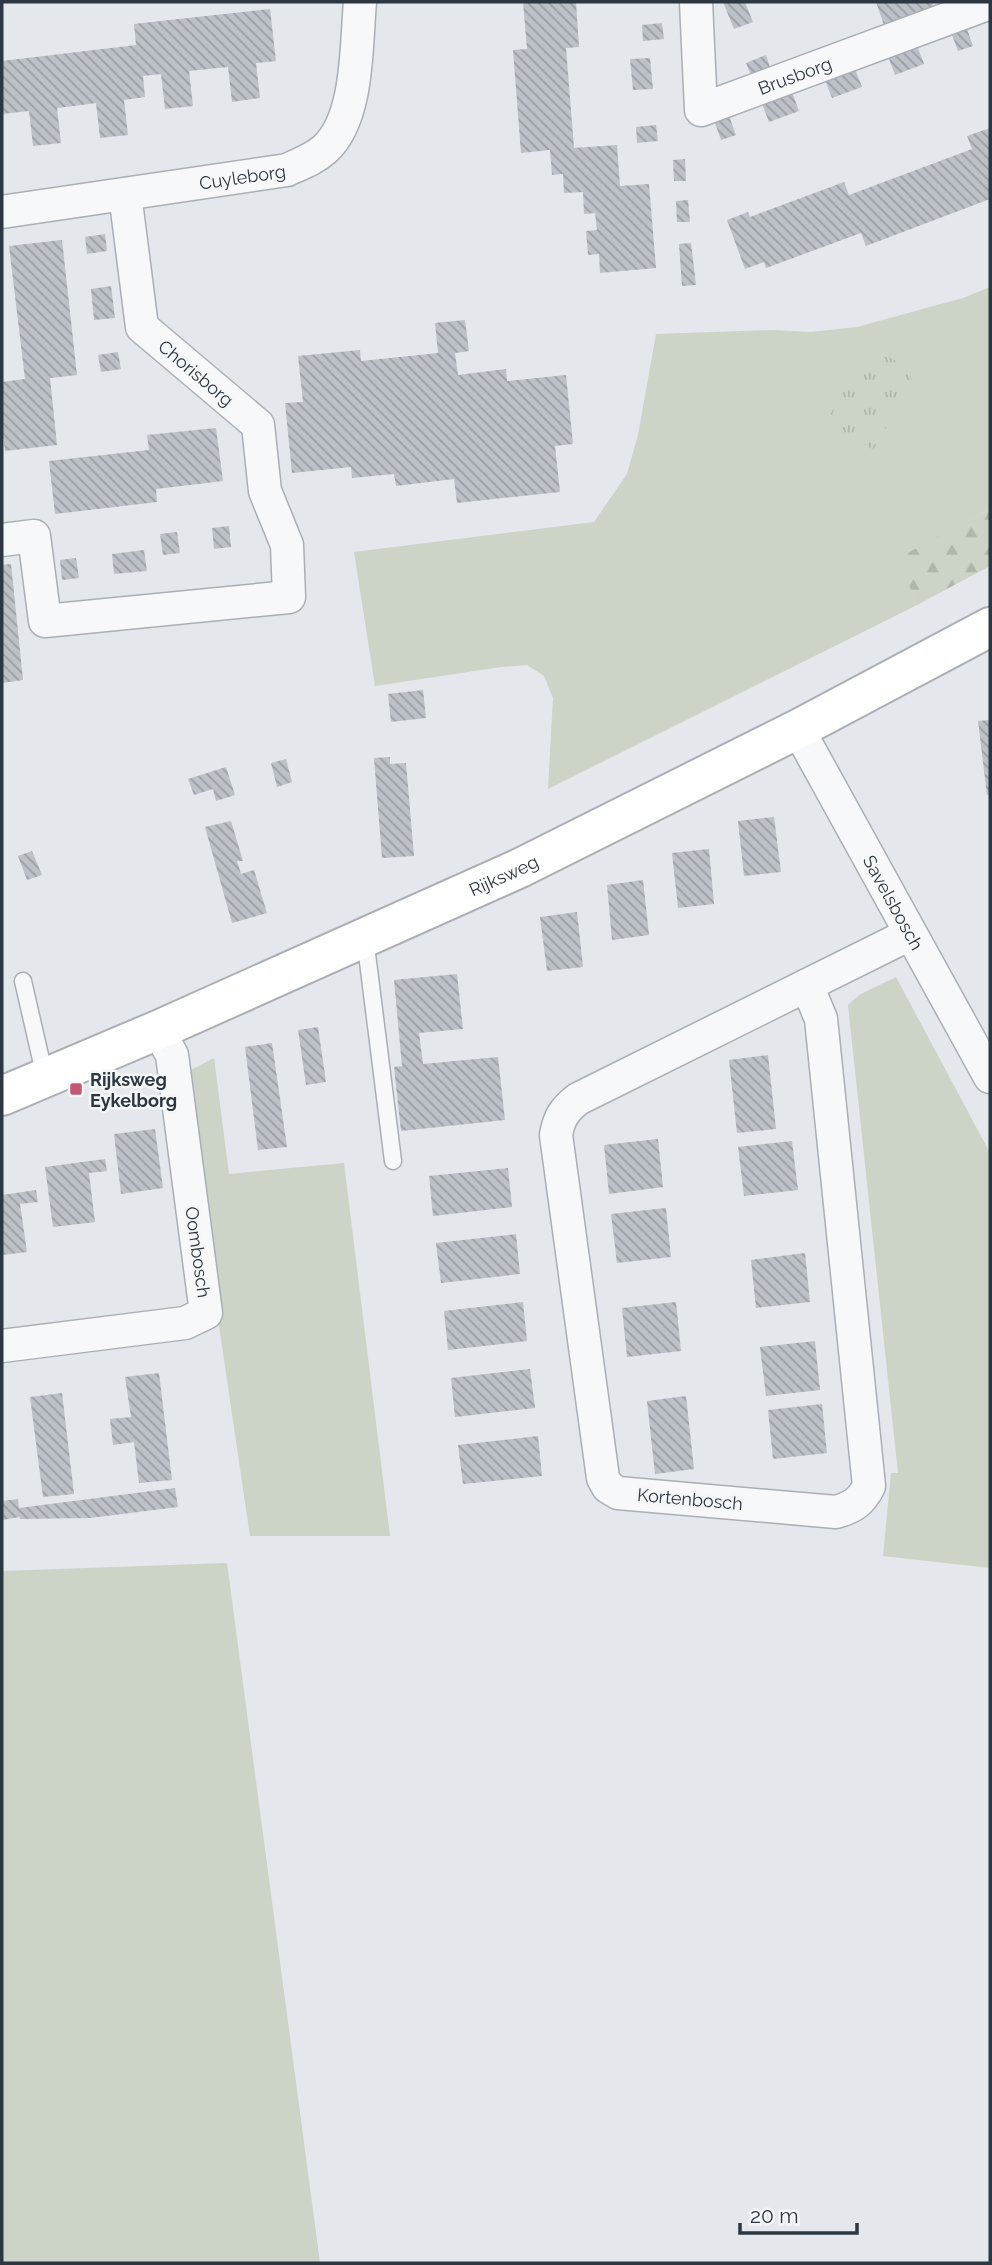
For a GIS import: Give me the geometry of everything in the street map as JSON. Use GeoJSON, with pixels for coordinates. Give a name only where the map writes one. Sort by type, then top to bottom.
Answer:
{"type":"FeatureCollection","features":[{"type":"Feature","properties":{"kind":"main road","name":"Rijksweg"},"geometry":{"type":"LineString","coordinates":[[2,1096],[158,1030],[520,868],[798,729],[990,627]]}},
{"type":"Feature","properties":{"kind":"street","name":"Cuyleborg"},"geometry":{"type":"LineString","coordinates":[[2,212],[286,170],[309,161],[327,148],[343,125],[351,96],[360,2]]}},
{"type":"Feature","properties":{"kind":"street","name":"Brusborg"},"geometry":{"type":"LineString","coordinates":[[696,2],[701,110],[990,3]]}},
{"type":"Feature","properties":{"kind":"street","name":"Chorisborg"},"geometry":{"type":"LineString","coordinates":[[2,540],[34,536],[45,621],[289,597],[287,545],[265,491],[258,425],[142,327],[125,194]]}},
{"type":"Feature","properties":{"kind":"street","name":"Savelsbosch"},"geometry":{"type":"LineString","coordinates":[[798,729],[990,1077]]}},
{"type":"Feature","properties":{"kind":"street","name":"Kortenbosch"},"geometry":{"type":"LineString","coordinates":[[807,985],[821,1019],[869,1486],[862,1500],[851,1508],[836,1513],[618,1493],[608,1487],[603,1478],[556,1135],[558,1121],[565,1110],[578,1099],[910,933]]}},
{"type":"Feature","properties":{"kind":"street","name":"Oombosch"},"geometry":{"type":"LineString","coordinates":[[2,1346],[185,1322],[206,1313],[172,1055],[158,1030]]}},
{"type":"Feature","properties":{"kind":"lane"},"geometry":{"type":"LineString","coordinates":[[365,938],[393,1161]]}},
{"type":"Feature","properties":{"kind":"lane"},"geometry":{"type":"LineString","coordinates":[[23,981],[46,1079]]}},
{"type":"Feature","properties":{"kind":"green space"},"geometry":{"type":"Polygon","coordinates":[[[990,287],[990,509],[899,558],[917,605],[548,789],[553,698],[544,676],[527,665],[375,686],[354,552],[594,522],[627,474],[638,435],[656,334],[773,330],[811,332],[857,327],[963,298],[990,287]]]}},
{"type":"Feature","properties":{"kind":"green space"},"geometry":{"type":"Polygon","coordinates":[[[870,346],[910,369],[912,383],[873,450],[836,428],[830,415],[870,346]]]}},
{"type":"Feature","properties":{"kind":"green space"},"geometry":{"type":"Polygon","coordinates":[[[990,509],[990,566],[917,605],[898,558],[990,509]]]}},
{"type":"Feature","properties":{"kind":"green space"},"geometry":{"type":"Polygon","coordinates":[[[896,977],[990,1153],[990,1568],[883,1556],[891,1473],[898,1473],[848,1005],[859,995],[896,977]]]}},
{"type":"Feature","properties":{"kind":"green space"},"geometry":{"type":"Polygon","coordinates":[[[214,1058],[229,1174],[344,1163],[390,1536],[250,1536],[198,1183],[177,1077],[214,1058]]]}},
{"type":"Feature","properties":{"kind":"green space"},"geometry":{"type":"Polygon","coordinates":[[[227,1563],[320,2263],[2,2263],[2,1571],[227,1563]]]}},
{"type":"Feature","properties":{"kind":"building"},"geometry":{"type":"Polygon","coordinates":[[[523,2],[576,2],[579,47],[566,48],[574,148],[617,145],[620,186],[649,184],[656,268],[600,273],[599,254],[588,255],[586,231],[597,230],[595,213],[584,214],[583,192],[564,193],[563,174],[552,175],[550,150],[521,153],[513,50],[527,49],[523,2]]]}},
{"type":"Feature","properties":{"kind":"building"},"geometry":{"type":"Polygon","coordinates":[[[723,2],[745,2],[753,22],[734,29],[723,2]]]}},
{"type":"Feature","properties":{"kind":"building"},"geometry":{"type":"Polygon","coordinates":[[[876,2],[932,2],[935,10],[885,28],[876,2]]]}},
{"type":"Feature","properties":{"kind":"building"},"geometry":{"type":"Polygon","coordinates":[[[270,9],[276,61],[256,63],[260,98],[232,102],[228,67],[189,71],[193,106],[165,109],[161,74],[143,76],[145,97],[124,100],[128,135],[100,138],[96,103],[57,108],[61,143],[33,146],[29,111],[2,114],[2,61],[136,45],[134,24],[270,9]]]}},
{"type":"Feature","properties":{"kind":"building"},"geometry":{"type":"Polygon","coordinates":[[[662,23],[664,39],[643,41],[642,25],[662,23]]]}},
{"type":"Feature","properties":{"kind":"building"},"geometry":{"type":"Polygon","coordinates":[[[966,26],[973,46],[958,51],[951,32],[966,26]]]}},
{"type":"Feature","properties":{"kind":"building"},"geometry":{"type":"Polygon","coordinates":[[[917,45],[924,64],[895,75],[888,56],[917,45]]]}},
{"type":"Feature","properties":{"kind":"building"},"geometry":{"type":"Polygon","coordinates":[[[766,55],[771,71],[752,78],[746,63],[766,55]]]}},
{"type":"Feature","properties":{"kind":"building"},"geometry":{"type":"Polygon","coordinates":[[[650,58],[653,89],[633,90],[630,59],[650,58]]]}},
{"type":"Feature","properties":{"kind":"building"},"geometry":{"type":"Polygon","coordinates":[[[855,69],[862,87],[832,98],[825,80],[855,69]]]}},
{"type":"Feature","properties":{"kind":"building"},"geometry":{"type":"Polygon","coordinates":[[[792,92],[799,111],[769,122],[762,104],[792,92]]]}},
{"type":"Feature","properties":{"kind":"building"},"geometry":{"type":"Polygon","coordinates":[[[729,116],[736,135],[721,140],[715,123],[729,116]]]}},
{"type":"Feature","properties":{"kind":"building"},"geometry":{"type":"Polygon","coordinates":[[[656,125],[658,141],[637,143],[636,127],[656,125]]]}},
{"type":"Feature","properties":{"kind":"building"},"geometry":{"type":"Polygon","coordinates":[[[990,128],[990,199],[866,246],[861,233],[766,268],[764,262],[745,269],[727,220],[748,212],[750,217],[844,182],[849,195],[972,149],[967,136],[990,128]]]}},
{"type":"Feature","properties":{"kind":"building"},"geometry":{"type":"Polygon","coordinates":[[[685,159],[686,181],[674,181],[673,160],[685,159]]]}},
{"type":"Feature","properties":{"kind":"building"},"geometry":{"type":"Polygon","coordinates":[[[688,200],[690,222],[677,222],[676,201],[688,200]]]}},
{"type":"Feature","properties":{"kind":"building"},"geometry":{"type":"Polygon","coordinates":[[[105,234],[107,251],[87,254],[85,237],[105,234]]]}},
{"type":"Feature","properties":{"kind":"building"},"geometry":{"type":"Polygon","coordinates":[[[62,240],[77,375],[50,378],[57,445],[5,451],[2,382],[25,379],[9,246],[62,240]]]}},
{"type":"Feature","properties":{"kind":"building"},"geometry":{"type":"Polygon","coordinates":[[[691,243],[696,285],[682,286],[679,244],[691,243]]]}},
{"type":"Feature","properties":{"kind":"building"},"geometry":{"type":"Polygon","coordinates":[[[111,286],[115,318],[94,320],[91,289],[111,286]]]}},
{"type":"Feature","properties":{"kind":"building"},"geometry":{"type":"Polygon","coordinates":[[[465,320],[469,351],[455,353],[458,375],[506,369],[507,381],[566,375],[573,444],[555,446],[560,492],[457,503],[454,479],[396,486],[394,474],[352,478],[351,467],[292,473],[285,403],[303,402],[298,356],[360,350],[361,361],[438,353],[435,323],[465,320]]]}},
{"type":"Feature","properties":{"kind":"building"},"geometry":{"type":"Polygon","coordinates":[[[118,352],[121,369],[101,372],[98,355],[118,352]]]}},
{"type":"Feature","properties":{"kind":"building"},"geometry":{"type":"Polygon","coordinates":[[[216,428],[223,481],[156,489],[157,502],[55,514],[49,461],[149,450],[147,435],[216,428]]]}},
{"type":"Feature","properties":{"kind":"building"},"geometry":{"type":"Polygon","coordinates":[[[229,526],[231,547],[214,549],[212,528],[229,526]]]}},
{"type":"Feature","properties":{"kind":"building"},"geometry":{"type":"Polygon","coordinates":[[[177,532],[180,553],[163,555],[160,534],[177,532]]]}},
{"type":"Feature","properties":{"kind":"building"},"geometry":{"type":"Polygon","coordinates":[[[144,550],[147,571],[114,574],[112,554],[144,550]]]}},
{"type":"Feature","properties":{"kind":"building"},"geometry":{"type":"Polygon","coordinates":[[[76,558],[79,578],[62,580],[60,560],[76,558]]]}},
{"type":"Feature","properties":{"kind":"building"},"geometry":{"type":"Polygon","coordinates":[[[11,564],[23,680],[2,683],[2,565],[11,564]]]}},
{"type":"Feature","properties":{"kind":"building"},"geometry":{"type":"Polygon","coordinates":[[[423,690],[426,718],[391,722],[388,694],[423,690]]]}},
{"type":"Feature","properties":{"kind":"building"},"geometry":{"type":"Polygon","coordinates":[[[990,720],[990,794],[987,795],[978,721],[990,720]]]}},
{"type":"Feature","properties":{"kind":"building"},"geometry":{"type":"Polygon","coordinates":[[[390,757],[390,764],[406,763],[414,856],[382,858],[374,758],[390,757]]]}},
{"type":"Feature","properties":{"kind":"building"},"geometry":{"type":"Polygon","coordinates":[[[286,759],[292,782],[277,787],[271,763],[286,759]]]}},
{"type":"Feature","properties":{"kind":"building"},"geometry":{"type":"Polygon","coordinates":[[[226,767],[235,795],[216,801],[213,789],[194,795],[188,779],[226,767]]]}},
{"type":"Feature","properties":{"kind":"building"},"geometry":{"type":"Polygon","coordinates":[[[774,817],[781,872],[744,876],[738,821],[774,817]]]}},
{"type":"Feature","properties":{"kind":"building"},"geometry":{"type":"Polygon","coordinates":[[[231,821],[243,861],[237,861],[241,874],[254,870],[267,913],[232,923],[205,827],[231,821]]]}},
{"type":"Feature","properties":{"kind":"building"},"geometry":{"type":"Polygon","coordinates":[[[709,849],[714,904],[678,908],[672,853],[709,849]]]}},
{"type":"Feature","properties":{"kind":"building"},"geometry":{"type":"Polygon","coordinates":[[[32,851],[42,875],[27,880],[18,856],[32,851]]]}},
{"type":"Feature","properties":{"kind":"building"},"geometry":{"type":"Polygon","coordinates":[[[643,880],[649,935],[612,940],[607,885],[643,880]]]}},
{"type":"Feature","properties":{"kind":"building"},"geometry":{"type":"Polygon","coordinates":[[[577,912],[583,967],[547,971],[540,917],[577,912]]]}},
{"type":"Feature","properties":{"kind":"building"},"geometry":{"type":"Polygon","coordinates":[[[457,974],[463,1029],[419,1033],[423,1064],[498,1057],[505,1120],[401,1131],[394,1067],[402,1066],[394,980],[457,974]]]}},
{"type":"Feature","properties":{"kind":"building"},"geometry":{"type":"Polygon","coordinates":[[[318,1027],[326,1082],[306,1085],[298,1030],[318,1027]]]}},
{"type":"Feature","properties":{"kind":"building"},"geometry":{"type":"Polygon","coordinates":[[[272,1043],[287,1147],[258,1150],[245,1047],[272,1043]]]}},
{"type":"Feature","properties":{"kind":"building"},"geometry":{"type":"Polygon","coordinates":[[[768,1055],[776,1129],[737,1133],[729,1060],[768,1055]]]}},
{"type":"Feature","properties":{"kind":"building"},"geometry":{"type":"Polygon","coordinates":[[[155,1129],[163,1188],[121,1194],[114,1134],[155,1129]]]}},
{"type":"Feature","properties":{"kind":"building"},"geometry":{"type":"Polygon","coordinates":[[[658,1139],[663,1187],[609,1194],[604,1145],[658,1139]]]}},
{"type":"Feature","properties":{"kind":"building"},"geometry":{"type":"Polygon","coordinates":[[[792,1141],[798,1190],[744,1196],[738,1147],[792,1141]]]}},
{"type":"Feature","properties":{"kind":"building"},"geometry":{"type":"Polygon","coordinates":[[[105,1159],[107,1171],[89,1173],[95,1222],[53,1227],[45,1167],[105,1159]]]}},
{"type":"Feature","properties":{"kind":"building"},"geometry":{"type":"Polygon","coordinates":[[[508,1168],[512,1207],[433,1216],[429,1176],[508,1168]]]}},
{"type":"Feature","properties":{"kind":"building"},"geometry":{"type":"Polygon","coordinates":[[[36,1190],[38,1202],[20,1204],[27,1252],[2,1255],[2,1195],[36,1190]]]}},
{"type":"Feature","properties":{"kind":"building"},"geometry":{"type":"Polygon","coordinates":[[[666,1208],[671,1257],[617,1263],[611,1214],[666,1208]]]}},
{"type":"Feature","properties":{"kind":"building"},"geometry":{"type":"Polygon","coordinates":[[[516,1234],[520,1274],[441,1283],[436,1243],[516,1234]]]}},
{"type":"Feature","properties":{"kind":"building"},"geometry":{"type":"Polygon","coordinates":[[[805,1253],[810,1302],[756,1308],[751,1260],[805,1253]]]}},
{"type":"Feature","properties":{"kind":"building"},"geometry":{"type":"Polygon","coordinates":[[[523,1302],[527,1341],[448,1350],[444,1311],[523,1302]]]}},
{"type":"Feature","properties":{"kind":"building"},"geometry":{"type":"Polygon","coordinates":[[[676,1302],[681,1351],[627,1357],[622,1308],[676,1302]]]}},
{"type":"Feature","properties":{"kind":"building"},"geometry":{"type":"Polygon","coordinates":[[[815,1341],[820,1390],[766,1396],[760,1347],[815,1341]]]}},
{"type":"Feature","properties":{"kind":"building"},"geometry":{"type":"Polygon","coordinates":[[[530,1369],[535,1408],[455,1417],[451,1378],[530,1369]]]}},
{"type":"Feature","properties":{"kind":"building"},"geometry":{"type":"Polygon","coordinates":[[[159,1373],[172,1480],[139,1483],[134,1442],[113,1445],[110,1419],[131,1417],[125,1377],[159,1373]]]}},
{"type":"Feature","properties":{"kind":"building"},"geometry":{"type":"Polygon","coordinates":[[[62,1393],[74,1494],[43,1497],[30,1397],[62,1393]]]}},
{"type":"Feature","properties":{"kind":"building"},"geometry":{"type":"Polygon","coordinates":[[[686,1396],[694,1469],[655,1474],[647,1401],[686,1396]]]}},
{"type":"Feature","properties":{"kind":"building"},"geometry":{"type":"Polygon","coordinates":[[[822,1404],[827,1453],[773,1459],[768,1410],[822,1404]]]}},
{"type":"Feature","properties":{"kind":"building"},"geometry":{"type":"Polygon","coordinates":[[[538,1436],[542,1476],[463,1484],[458,1445],[538,1436]]]}},
{"type":"Feature","properties":{"kind":"building"},"geometry":{"type":"Polygon","coordinates":[[[175,1488],[178,1507],[90,1518],[20,1517],[2,1520],[2,1501],[18,1499],[19,1508],[175,1488]]]}},
{"type":"Feature","properties":{"kind":"place","name":"Rijksweg Eykelborg"},"geometry":{"type":"Point","coordinates":[76,1089]}}]}
